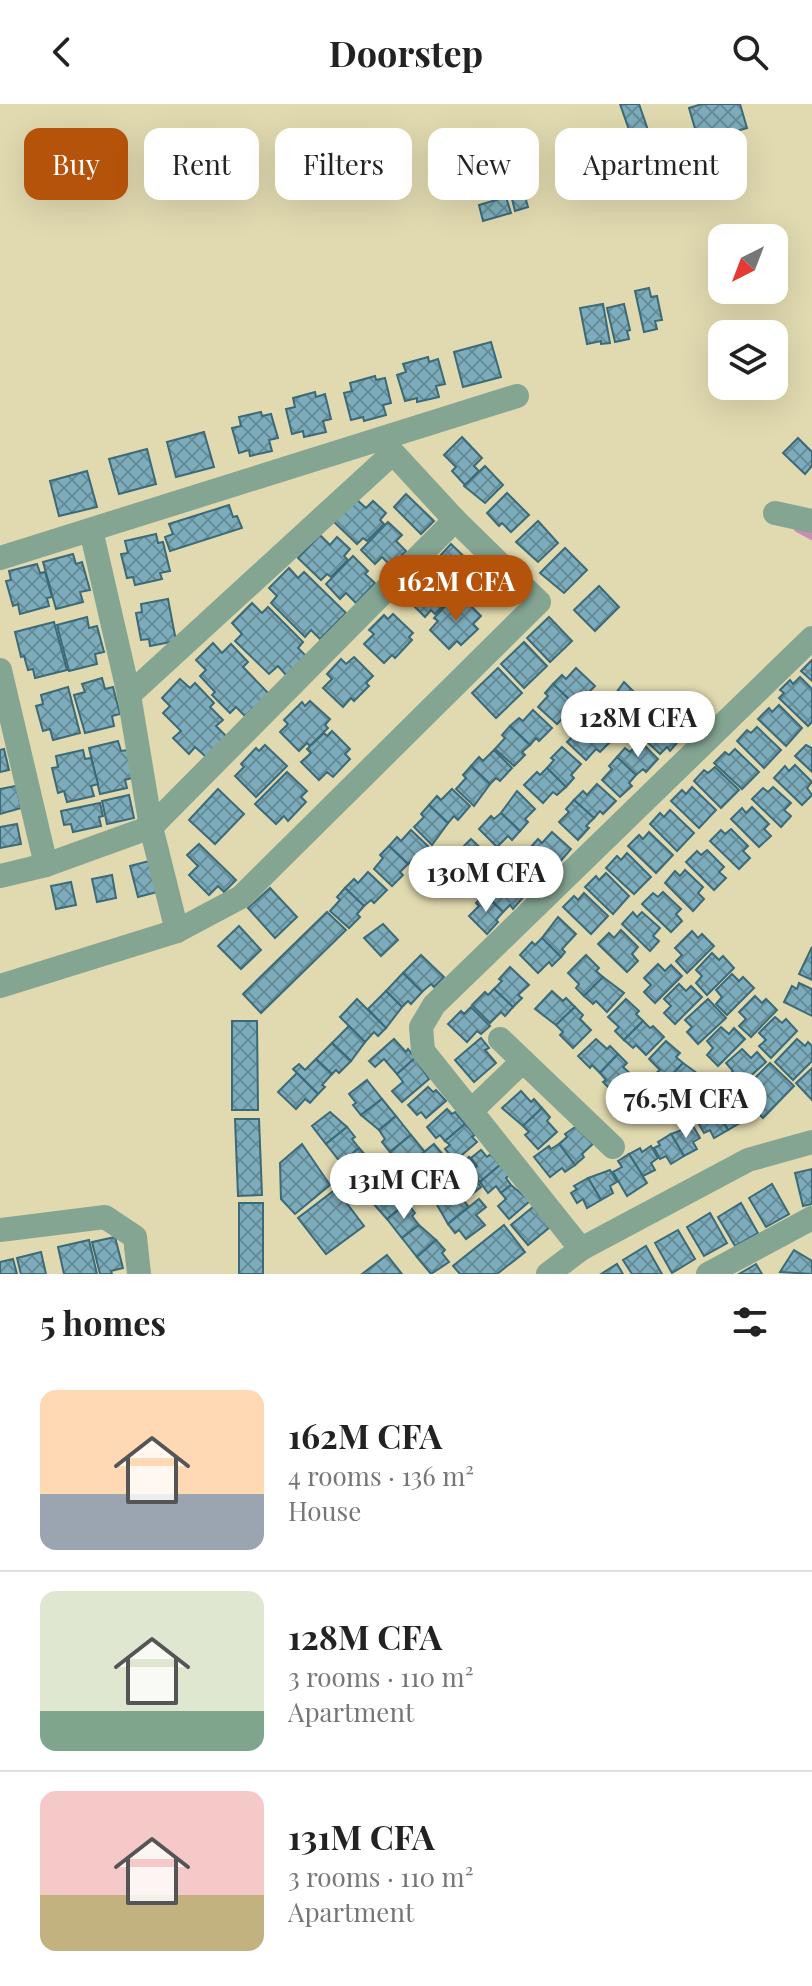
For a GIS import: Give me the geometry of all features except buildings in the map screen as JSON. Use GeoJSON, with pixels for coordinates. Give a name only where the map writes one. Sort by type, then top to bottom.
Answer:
{"type":"FeatureCollection","features":[{"type":"Feature","properties":{"kind":"street"},"geometry":{"type":"LineString","coordinates":[[0,558],[517,396]]}},
{"type":"Feature","properties":{"kind":"street"},"geometry":{"type":"LineString","coordinates":[[0,986],[177,931],[241,897],[539,602],[455,520],[393,453],[129,695]]}},
{"type":"Feature","properties":{"kind":"street"},"geometry":{"type":"LineString","coordinates":[[775,513],[812,521]]}},
{"type":"Feature","properties":{"kind":"street"},"geometry":{"type":"LineString","coordinates":[[0,876],[46,865],[151,827],[455,520]]}},
{"type":"Feature","properties":{"kind":"street"},"geometry":{"type":"LineString","coordinates":[[91,530],[129,695],[151,827],[177,931]]}},
{"type":"Feature","properties":{"kind":"street"},"geometry":{"type":"LineString","coordinates":[[581,1249],[423,1051],[421,1027],[434,1005],[812,638]]}},
{"type":"Feature","properties":{"kind":"street"},"geometry":{"type":"LineString","coordinates":[[0,670],[46,865]]}},
{"type":"Feature","properties":{"kind":"street"},"geometry":{"type":"LineString","coordinates":[[500,1039],[613,1147]]}},
{"type":"Feature","properties":{"kind":"street"},"geometry":{"type":"LineString","coordinates":[[471,1111],[523,1061]]}},
{"type":"Feature","properties":{"kind":"street"},"geometry":{"type":"LineString","coordinates":[[548,1274],[581,1249],[748,1160],[812,1142]]}},
{"type":"Feature","properties":{"kind":"street"},"geometry":{"type":"LineString","coordinates":[[0,1230],[105,1217],[135,1237],[139,1274]]}},
{"type":"Feature","properties":{"kind":"street"},"geometry":{"type":"LineString","coordinates":[[708,1274],[812,1218]]}},
{"type":"Feature","properties":{"kind":"waterway"},"geometry":{"type":"LineString","coordinates":[[797,529],[812,537]]}}]}
